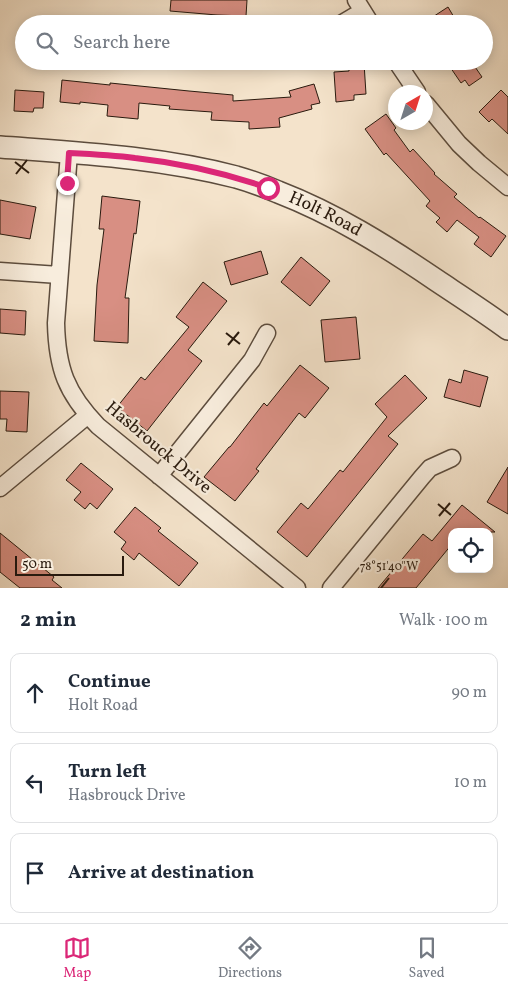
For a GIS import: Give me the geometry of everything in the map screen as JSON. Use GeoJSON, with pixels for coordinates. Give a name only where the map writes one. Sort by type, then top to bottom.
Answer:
{"type":"FeatureCollection","features":[{"type":"Feature","properties":{"kind":"street"},"geometry":{"type":"LineString","coordinates":[[402,70],[412,85]]}},
{"type":"Feature","properties":{"kind":"street"},"geometry":{"type":"LineString","coordinates":[[433,112],[459,144],[508,187]]}},
{"type":"Feature","properties":{"kind":"street","name":"Holt Road"},"geometry":{"type":"LineString","coordinates":[[0,147],[135,158],[238,177],[304,202],[341,220],[388,247],[508,329]]}},
{"type":"Feature","properties":{"kind":"street","name":"Hasbrouck Drive"},"geometry":{"type":"LineString","coordinates":[[69,153],[59,275],[56,345],[66,381],[74,398],[98,426],[297,588]]}},
{"type":"Feature","properties":{"kind":"street"},"geometry":{"type":"LineString","coordinates":[[0,272],[59,275]]}},
{"type":"Feature","properties":{"kind":"street"},"geometry":{"type":"LineString","coordinates":[[159,476],[252,360],[267,333]]}},
{"type":"Feature","properties":{"kind":"street"},"geometry":{"type":"LineString","coordinates":[[0,488],[88,415]]}},
{"type":"Feature","properties":{"kind":"street"},"geometry":{"type":"LineString","coordinates":[[331,588],[430,468],[452,458]]}},
{"type":"Feature","properties":{"kind":"building"},"geometry":{"type":"Polygon","coordinates":[[[171,0],[247,0],[246,15],[217,15],[170,11],[171,0]]]}},
{"type":"Feature","properties":{"kind":"building"},"geometry":{"type":"Polygon","coordinates":[[[448,7],[453,15],[436,15],[448,7]]]}},
{"type":"Feature","properties":{"kind":"building"},"geometry":{"type":"Polygon","coordinates":[[[364,70],[366,94],[354,95],[354,100],[336,102],[334,72],[364,70]]]}},
{"type":"Feature","properties":{"kind":"building"},"geometry":{"type":"Polygon","coordinates":[[[452,70],[477,70],[482,77],[469,86],[465,80],[461,83],[452,70]]]}},
{"type":"Feature","properties":{"kind":"building"},"geometry":{"type":"Polygon","coordinates":[[[62,80],[233,95],[233,101],[291,97],[289,91],[314,84],[320,103],[311,105],[312,109],[279,118],[280,127],[249,129],[249,122],[211,120],[212,112],[169,109],[170,106],[139,103],[138,119],[107,116],[108,105],[60,102],[62,80]]]}},
{"type":"Feature","properties":{"kind":"building"},"geometry":{"type":"Polygon","coordinates":[[[15,90],[44,92],[43,108],[34,108],[33,112],[14,111],[15,90]]]}},
{"type":"Feature","properties":{"kind":"building"},"geometry":{"type":"Polygon","coordinates":[[[501,90],[508,97],[508,134],[492,119],[489,122],[479,112],[501,90]]]}},
{"type":"Feature","properties":{"kind":"building"},"geometry":{"type":"Polygon","coordinates":[[[386,114],[388,117],[388,130],[394,130],[410,152],[413,149],[434,174],[457,194],[454,197],[479,218],[506,236],[491,257],[474,244],[479,237],[457,220],[447,232],[436,222],[440,218],[426,206],[430,201],[386,153],[384,155],[365,129],[386,114]]]}},
{"type":"Feature","properties":{"kind":"building"},"geometry":{"type":"Polygon","coordinates":[[[102,196],[140,201],[125,298],[129,298],[128,343],[94,341],[97,285],[104,229],[99,229],[102,196]]]}},
{"type":"Feature","properties":{"kind":"building"},"geometry":{"type":"Polygon","coordinates":[[[0,200],[36,207],[30,239],[0,234],[0,200]]]}},
{"type":"Feature","properties":{"kind":"building"},"geometry":{"type":"Polygon","coordinates":[[[261,251],[268,274],[231,285],[224,262],[261,251]]]}},
{"type":"Feature","properties":{"kind":"building"},"geometry":{"type":"Polygon","coordinates":[[[301,257],[330,281],[310,306],[281,282],[301,257]]]}},
{"type":"Feature","properties":{"kind":"building"},"geometry":{"type":"Polygon","coordinates":[[[203,282],[227,301],[188,350],[202,361],[147,431],[117,407],[141,377],[145,380],[189,327],[176,317],[203,282]]]}},
{"type":"Feature","properties":{"kind":"building"},"geometry":{"type":"Polygon","coordinates":[[[0,309],[26,311],[25,335],[0,333],[0,309]]]}},
{"type":"Feature","properties":{"kind":"building"},"geometry":{"type":"Polygon","coordinates":[[[356,317],[360,359],[325,362],[321,320],[356,317]]]}},
{"type":"Feature","properties":{"kind":"building"},"geometry":{"type":"Polygon","coordinates":[[[300,365],[329,388],[305,418],[299,413],[256,469],[259,471],[235,501],[204,477],[264,403],[267,406],[300,365]]]}},
{"type":"Feature","properties":{"kind":"building"},"geometry":{"type":"Polygon","coordinates":[[[464,370],[488,377],[480,407],[444,397],[449,379],[461,383],[464,370]]]}},
{"type":"Feature","properties":{"kind":"building"},"geometry":{"type":"Polygon","coordinates":[[[405,375],[427,398],[388,436],[398,444],[307,557],[277,532],[301,503],[308,509],[340,470],[343,472],[387,417],[375,404],[405,375]]]}},
{"type":"Feature","properties":{"kind":"building"},"geometry":{"type":"Polygon","coordinates":[[[0,391],[29,392],[27,432],[6,431],[7,419],[0,419],[0,391]]]}},
{"type":"Feature","properties":{"kind":"building"},"geometry":{"type":"Polygon","coordinates":[[[81,463],[113,489],[97,509],[90,503],[85,509],[74,500],[81,492],[66,480],[81,463]]]}},
{"type":"Feature","properties":{"kind":"building"},"geometry":{"type":"Polygon","coordinates":[[[508,467],[508,514],[487,502],[508,467]]]}},
{"type":"Feature","properties":{"kind":"building"},"geometry":{"type":"Polygon","coordinates":[[[462,505],[490,528],[448,528],[448,549],[416,588],[378,588],[423,534],[432,541],[462,505]]]}},
{"type":"Feature","properties":{"kind":"building"},"geometry":{"type":"Polygon","coordinates":[[[135,507],[161,528],[158,531],[198,563],[179,586],[139,553],[134,560],[121,549],[126,542],[114,532],[135,507]]]}},
{"type":"Feature","properties":{"kind":"building"},"geometry":{"type":"Polygon","coordinates":[[[0,533],[54,577],[52,580],[62,588],[20,588],[0,572],[0,533]]]}},
{"type":"Feature","properties":{"kind":"route"},"geometry":{"type":"LineString","coordinates":[[67,183],[69,153],[135,158],[184,166],[238,177],[268,188]]}}]}
